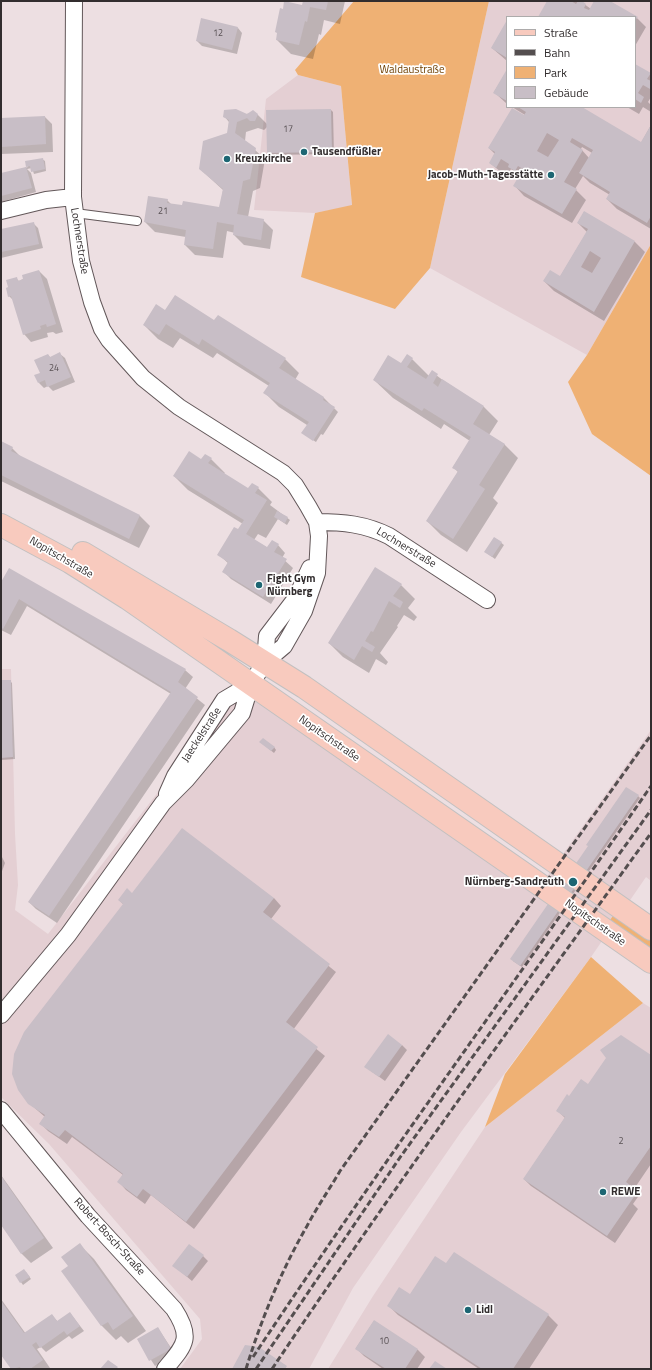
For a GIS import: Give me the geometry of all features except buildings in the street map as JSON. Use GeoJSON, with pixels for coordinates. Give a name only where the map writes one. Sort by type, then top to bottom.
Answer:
{"type":"FeatureCollection","features":[{"type":"Feature","properties":{"kind":"main road","name":"Nopitschstraße"},"geometry":{"type":"LineString","coordinates":[[1,509],[101,563],[314,693],[651,929]]}},
{"type":"Feature","properties":{"kind":"main road","name":"Nopitschstraße"},"geometry":{"type":"LineString","coordinates":[[1,525],[104,583],[651,962]]}},
{"type":"Feature","properties":{"kind":"street","name":"Lochnerstraße"},"geometry":{"type":"LineString","coordinates":[[74,1],[73,197],[81,261],[92,302],[109,340],[143,378],[180,407],[283,473],[295,485],[317,522],[319,536],[318,549],[296,598],[267,636],[265,662],[251,684]]}},
{"type":"Feature","properties":{"kind":"street"},"geometry":{"type":"LineString","coordinates":[[1,211],[46,200],[73,197]]}},
{"type":"Feature","properties":{"kind":"street","name":"Lochnerstraße"},"geometry":{"type":"LineString","coordinates":[[317,522],[339,522],[373,528],[389,536],[487,600]]}},
{"type":"Feature","properties":{"kind":"street","name":"Jaeckelstraße"},"geometry":{"type":"LineString","coordinates":[[163,803],[175,776],[224,700],[251,684]]}},
{"type":"Feature","properties":{"kind":"street","name":"Jaeckelstraße"},"geometry":{"type":"LineString","coordinates":[[1,1016],[68,935],[163,803],[191,774],[242,713],[251,684]]}},
{"type":"Feature","properties":{"kind":"street","name":"Robert-Bosch-Straße"},"geometry":{"type":"LineString","coordinates":[[1,1110],[88,1216],[174,1309],[183,1323],[186,1333],[183,1347],[165,1369]]}},
{"type":"Feature","properties":{"kind":"lane"},"geometry":{"type":"LineString","coordinates":[[75,213],[137,221]]}},
{"type":"Feature","properties":{"kind":"shaded area","name":"Jacob-Muth-Tagesstätte"},"geometry":{"type":"Polygon","coordinates":[[[489,1],[651,1],[651,244],[587,355],[430,268],[489,1]]]}},
{"type":"Feature","properties":{"kind":"shaded area","name":"Tausendfüßler"},"geometry":{"type":"Polygon","coordinates":[[[298,75],[341,86],[352,206],[315,213],[254,210],[266,99],[298,75]]]}},
{"type":"Feature","properties":{"kind":"shaded area"},"geometry":{"type":"Polygon","coordinates":[[[1,669],[11,669],[15,834],[18,885],[15,910],[48,934],[245,680],[541,885],[651,730],[651,881],[646,877],[591,957],[461,1132],[353,1288],[309,1369],[180,1369],[202,1339],[200,1319],[49,1144],[1,1097],[1,669]]]}},
{"type":"Feature","properties":{"kind":"shaded area"},"geometry":{"type":"Polygon","coordinates":[[[643,1003],[651,1008],[651,1369],[328,1369],[373,1296],[485,1127],[643,1003]]]}},
{"type":"Feature","properties":{"kind":"green space","name":"Waldaustraße"},"geometry":{"type":"Polygon","coordinates":[[[354,1],[489,1],[430,268],[395,309],[301,277],[315,213],[352,205],[341,86],[298,75],[295,70],[354,1]]]}},
{"type":"Feature","properties":{"kind":"green space"},"geometry":{"type":"Polygon","coordinates":[[[651,244],[651,476],[592,434],[568,382],[587,355],[651,244]]]}},
{"type":"Feature","properties":{"kind":"green space"},"geometry":{"type":"Polygon","coordinates":[[[615,913],[651,938],[651,948],[608,923],[615,913]]]}},
{"type":"Feature","properties":{"kind":"green space"},"geometry":{"type":"Polygon","coordinates":[[[591,957],[643,1003],[485,1127],[505,1074],[591,957]]]}},
{"type":"Feature","properties":{"kind":"railway"},"geometry":{"type":"LineString","coordinates":[[246,1369],[258,1332],[280,1278],[311,1219],[340,1171],[651,735]]}},
{"type":"Feature","properties":{"kind":"railway"},"geometry":{"type":"LineString","coordinates":[[253,1357],[400,1142],[651,786]]}},
{"type":"Feature","properties":{"kind":"railway"},"geometry":{"type":"LineString","coordinates":[[256,1369],[401,1156],[651,810]]}},
{"type":"Feature","properties":{"kind":"railway"},"geometry":{"type":"LineString","coordinates":[[272,1369],[412,1166],[651,833]]}},
{"type":"Feature","properties":{"kind":"place","name":"Tausendfüßler"},"geometry":{"type":"Point","coordinates":[304,152]}},
{"type":"Feature","properties":{"kind":"place","name":"Kreuzkirche"},"geometry":{"type":"Point","coordinates":[227,159]}},
{"type":"Feature","properties":{"kind":"place","name":"Jacob-Muth-Tagesstätte"},"geometry":{"type":"Point","coordinates":[551,175]}},
{"type":"Feature","properties":{"kind":"place","name":"Fight Gym Nürnberg"},"geometry":{"type":"Point","coordinates":[259,585]}},
{"type":"Feature","properties":{"kind":"place","name":"Nürnberg-Sandreuth"},"geometry":{"type":"Point","coordinates":[573,882]}},
{"type":"Feature","properties":{"kind":"place","name":"REWE"},"geometry":{"type":"Point","coordinates":[603,1192]}},
{"type":"Feature","properties":{"kind":"place","name":"Lidl"},"geometry":{"type":"Point","coordinates":[468,1310]}}]}
